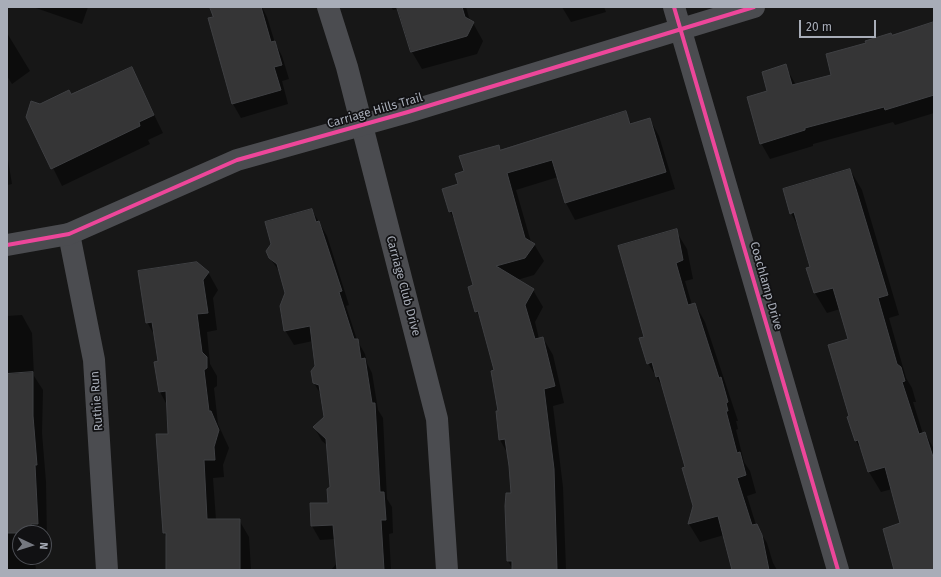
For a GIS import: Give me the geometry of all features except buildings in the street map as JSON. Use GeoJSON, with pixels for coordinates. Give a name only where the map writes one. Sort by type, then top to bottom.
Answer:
{"type":"FeatureCollection","features":[{"type":"Feature","properties":{"kind":"street","name":"Carriage Club Drive"},"geometry":{"type":"LineString","coordinates":[[328,7],[347,67],[437,419],[447,570]]}},
{"type":"Feature","properties":{"kind":"street","name":"Coachlamp Drive"},"geometry":{"type":"LineString","coordinates":[[674,7],[838,570]]}},
{"type":"Feature","properties":{"kind":"street","name":"Carriage Hills Trail"},"geometry":{"type":"LineString","coordinates":[[7,245],[69,234],[237,160],[361,125],[754,7]]}},
{"type":"Feature","properties":{"kind":"street","name":"Ruthie Run"},"geometry":{"type":"LineString","coordinates":[[69,234],[94,360],[107,570]]}},
{"type":"Feature","properties":{"kind":"cycle path"},"geometry":{"type":"LineString","coordinates":[[674,7],[838,570]]}},
{"type":"Feature","properties":{"kind":"cycle path"},"geometry":{"type":"LineString","coordinates":[[7,245],[69,234],[237,160],[408,112],[754,7]]}}]}
